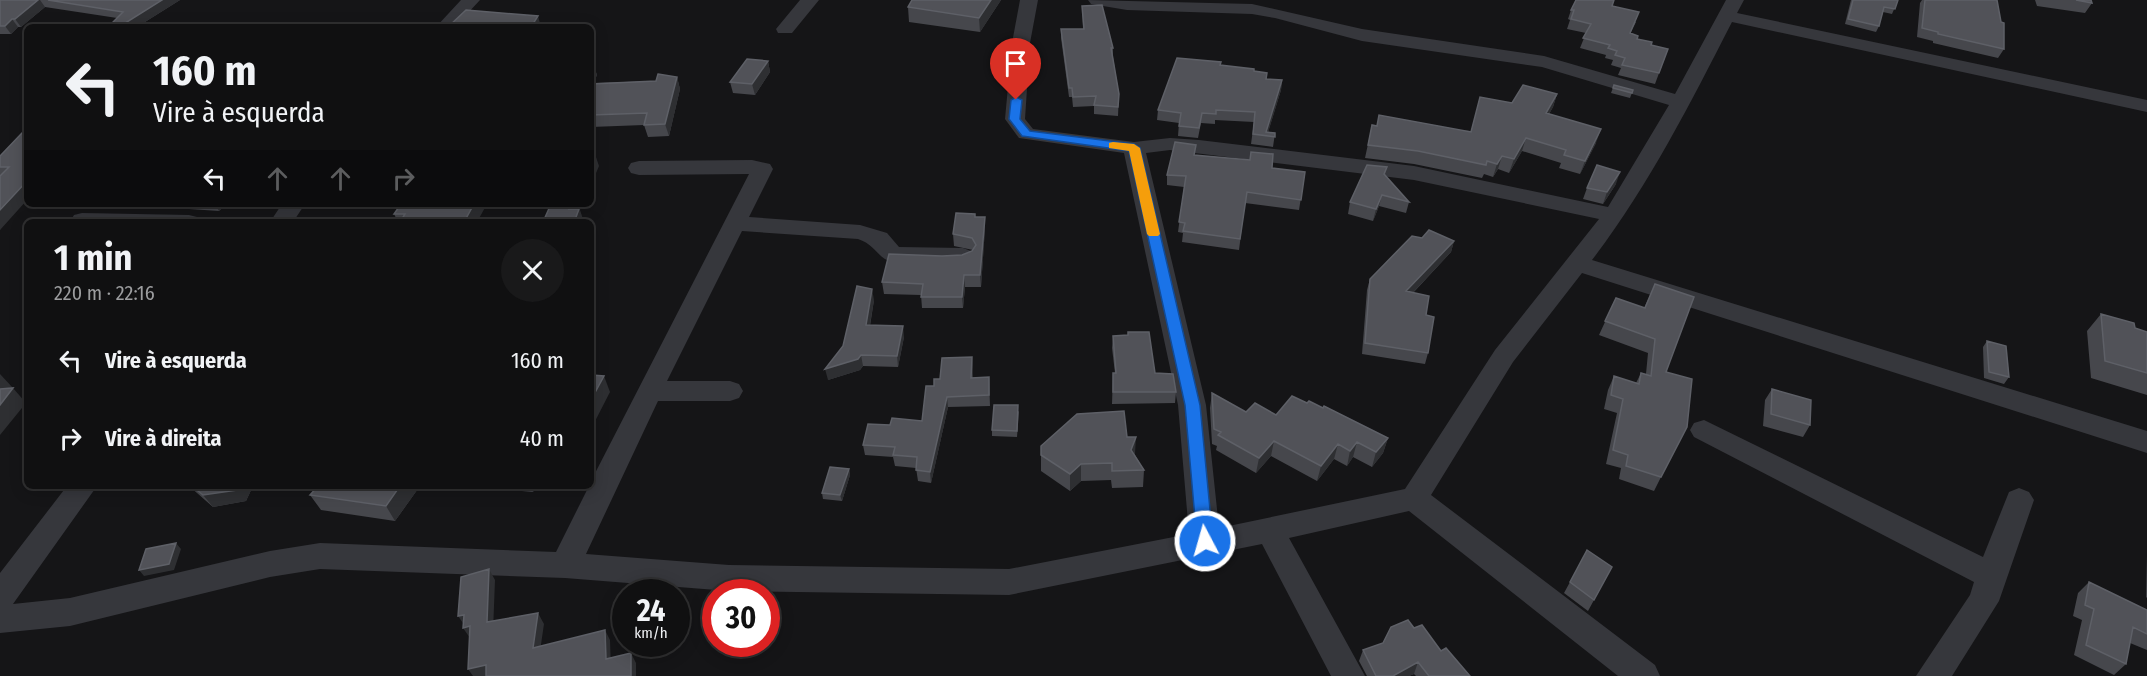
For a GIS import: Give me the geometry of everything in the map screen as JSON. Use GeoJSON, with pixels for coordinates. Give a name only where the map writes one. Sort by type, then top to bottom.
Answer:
{"type":"FeatureCollection","features":[{"type":"Feature","properties":{"kind":"street"},"geometry":{"type":"LineString","coordinates":[[449,24],[471,0]]}},
{"type":"Feature","properties":{"kind":"street"},"geometry":{"type":"LineString","coordinates":[[785,29],[810,0]]}},
{"type":"Feature","properties":{"kind":"street"},"geometry":{"type":"LineString","coordinates":[[1029,0],[1021,43],[1015,119],[1026,134],[1134,148],[1170,144],[1199,146],[1414,172],[1614,215]]}},
{"type":"Feature","properties":{"kind":"street"},"geometry":{"type":"LineString","coordinates":[[1097,0],[1127,5],[1240,9],[1276,13],[1362,35],[1544,62],[1681,102]]}},
{"type":"Feature","properties":{"kind":"street"},"geometry":{"type":"LineString","coordinates":[[0,619],[69,612],[270,564],[320,556],[565,566],[729,578],[1009,582],[1205,541],[1270,530],[1414,498],[1504,356],[1614,215],[1681,102],[1711,41],[1731,8],[2147,106]]}},
{"type":"Feature","properties":{"kind":"street"},"geometry":{"type":"LineString","coordinates":[[1134,148],[1192,405],[1205,541]]}},
{"type":"Feature","properties":{"kind":"street"},"geometry":{"type":"LineString","coordinates":[[565,566],[649,392],[762,170],[759,167],[639,168]]}},
{"type":"Feature","properties":{"kind":"street"},"geometry":{"type":"LineString","coordinates":[[735,224],[860,232],[879,238],[892,254],[963,256]]}},
{"type":"Feature","properties":{"kind":"street"},"geometry":{"type":"LineString","coordinates":[[1576,263],[2147,442]]}},
{"type":"Feature","properties":{"kind":"street"},"geometry":{"type":"LineString","coordinates":[[649,392],[730,391]]}},
{"type":"Feature","properties":{"kind":"street"},"geometry":{"type":"LineString","coordinates":[[1704,430],[1992,576]]}},
{"type":"Feature","properties":{"kind":"street"},"geometry":{"type":"LineString","coordinates":[[0,597],[81,489]]}},
{"type":"Feature","properties":{"kind":"street"},"geometry":{"type":"LineString","coordinates":[[1414,498],[1643,676]]}},
{"type":"Feature","properties":{"kind":"street"},"geometry":{"type":"LineString","coordinates":[[1933,676],[1983,601],[2019,501]]}},
{"type":"Feature","properties":{"kind":"street"},"geometry":{"type":"LineString","coordinates":[[1270,530],[1348,676]]}},
{"type":"Feature","properties":{"kind":"building"},"geometry":{"type":"Polygon","coordinates":[[[0,0],[38,0],[5,26],[0,26],[0,0]]]}},
{"type":"Feature","properties":{"kind":"building"},"geometry":{"type":"Polygon","coordinates":[[[48,0],[162,0],[124,24],[111,24],[123,12],[48,0]]]}},
{"type":"Feature","properties":{"kind":"building"},"geometry":{"type":"Polygon","coordinates":[[[912,0],[991,0],[979,18],[908,7],[912,0]]]}},
{"type":"Feature","properties":{"kind":"building"},"geometry":{"type":"Polygon","coordinates":[[[1576,0],[1614,0],[1612,6],[1639,12],[1630,33],[1638,36],[1637,39],[1652,42],[1651,45],[1668,49],[1659,73],[1622,65],[1625,58],[1615,55],[1617,51],[1608,48],[1610,45],[1583,38],[1591,24],[1571,19],[1574,10],[1571,10],[1576,0]]]}},
{"type":"Feature","properties":{"kind":"building"},"geometry":{"type":"Polygon","coordinates":[[[1853,0],[1898,0],[1895,9],[1884,7],[1879,26],[1848,19],[1853,0]]]}},
{"type":"Feature","properties":{"kind":"building"},"geometry":{"type":"Polygon","coordinates":[[[1925,0],[1997,0],[2001,22],[2004,23],[2004,49],[1938,34],[1938,32],[1922,28],[1925,0]]]}},
{"type":"Feature","properties":{"kind":"building"},"geometry":{"type":"Polygon","coordinates":[[[1102,5],[1113,48],[1111,48],[1119,94],[1118,107],[1094,105],[1096,96],[1073,97],[1072,88],[1069,88],[1061,29],[1084,29],[1082,6],[1102,5]]]}},
{"type":"Feature","properties":{"kind":"building"},"geometry":{"type":"Polygon","coordinates":[[[466,10],[538,16],[533,24],[451,24],[466,10]]]}},
{"type":"Feature","properties":{"kind":"building"},"geometry":{"type":"Polygon","coordinates":[[[1177,58],[1221,62],[1220,65],[1267,73],[1266,79],[1282,80],[1266,132],[1275,133],[1275,137],[1253,134],[1255,112],[1216,110],[1216,114],[1202,113],[1199,128],[1179,126],[1181,113],[1158,110],[1177,58]]]}},
{"type":"Feature","properties":{"kind":"building"},"geometry":{"type":"Polygon","coordinates":[[[747,59],[768,61],[752,84],[730,82],[747,59]]]}},
{"type":"Feature","properties":{"kind":"building"},"geometry":{"type":"Polygon","coordinates":[[[658,74],[677,77],[665,124],[644,125],[647,113],[594,115],[594,84],[656,81],[658,74]]]}},
{"type":"Feature","properties":{"kind":"building"},"geometry":{"type":"Polygon","coordinates":[[[1523,85],[1557,94],[1546,113],[1601,129],[1585,161],[1564,155],[1566,150],[1526,138],[1514,159],[1502,156],[1497,164],[1487,161],[1486,165],[1418,151],[1368,145],[1372,125],[1377,126],[1379,115],[1471,132],[1480,97],[1512,103],[1523,85]]]}},
{"type":"Feature","properties":{"kind":"building"},"geometry":{"type":"Polygon","coordinates":[[[1614,85],[1633,90],[1632,93],[1613,88],[1614,85]]]}},
{"type":"Feature","properties":{"kind":"building"},"geometry":{"type":"Polygon","coordinates":[[[24,133],[24,184],[0,210],[0,176],[9,167],[0,167],[0,156],[24,133]]]}},
{"type":"Feature","properties":{"kind":"building"},"geometry":{"type":"Polygon","coordinates":[[[1175,142],[1196,145],[1194,155],[1250,160],[1251,152],[1273,154],[1272,168],[1305,172],[1301,200],[1247,192],[1240,239],[1183,231],[1185,223],[1179,222],[1186,176],[1167,175],[1175,142]]]}},
{"type":"Feature","properties":{"kind":"building"},"geometry":{"type":"Polygon","coordinates":[[[1367,165],[1387,167],[1384,174],[1409,202],[1382,195],[1376,209],[1350,202],[1367,165]]]}},
{"type":"Feature","properties":{"kind":"building"},"geometry":{"type":"Polygon","coordinates":[[[1597,165],[1620,172],[1607,192],[1587,188],[1597,165]]]}},
{"type":"Feature","properties":{"kind":"building"},"geometry":{"type":"Polygon","coordinates":[[[399,207],[472,207],[466,219],[402,219],[405,214],[394,214],[399,207]]]}},
{"type":"Feature","properties":{"kind":"building"},"geometry":{"type":"Polygon","coordinates":[[[550,207],[579,209],[575,219],[544,219],[550,207]]]}},
{"type":"Feature","properties":{"kind":"building"},"geometry":{"type":"Polygon","coordinates":[[[956,213],[985,217],[980,275],[964,275],[962,297],[921,297],[923,284],[882,282],[889,254],[942,256],[962,255],[972,251],[976,245],[972,238],[953,234],[956,213]]]}},
{"type":"Feature","properties":{"kind":"building"},"geometry":{"type":"Polygon","coordinates":[[[1429,230],[1454,241],[1406,291],[1429,296],[1426,315],[1434,317],[1428,353],[1365,343],[1370,279],[1412,236],[1422,238],[1429,230]]]}},
{"type":"Feature","properties":{"kind":"building"},"geometry":{"type":"Polygon","coordinates":[[[1655,284],[1694,297],[1666,372],[1692,379],[1687,427],[1661,477],[1626,466],[1628,455],[1613,450],[1623,399],[1611,395],[1614,376],[1639,384],[1641,373],[1651,376],[1655,339],[1605,321],[1616,298],[1645,308],[1655,284]]]}},
{"type":"Feature","properties":{"kind":"building"},"geometry":{"type":"Polygon","coordinates":[[[857,286],[872,289],[866,325],[903,326],[897,356],[861,355],[858,359],[825,369],[843,346],[857,286]]]}},
{"type":"Feature","properties":{"kind":"building"},"geometry":{"type":"Polygon","coordinates":[[[2101,314],[2134,323],[2135,328],[2147,332],[2147,373],[2105,361],[2101,314]]]}},
{"type":"Feature","properties":{"kind":"building"},"geometry":{"type":"Polygon","coordinates":[[[1128,332],[1149,332],[1155,373],[1173,374],[1176,392],[1113,392],[1113,373],[1116,373],[1113,336],[1128,335],[1128,332]]]}},
{"type":"Feature","properties":{"kind":"building"},"geometry":{"type":"Polygon","coordinates":[[[1987,341],[2006,346],[2009,377],[1989,372],[1987,341]]]}},
{"type":"Feature","properties":{"kind":"building"},"geometry":{"type":"Polygon","coordinates":[[[972,357],[971,378],[989,377],[989,395],[947,397],[930,472],[916,470],[917,457],[893,455],[895,447],[863,445],[868,424],[890,425],[892,418],[922,421],[926,386],[934,386],[934,379],[940,379],[942,358],[972,357]]]}},
{"type":"Feature","properties":{"kind":"building"},"geometry":{"type":"Polygon","coordinates":[[[594,375],[604,376],[594,394],[594,375]]]}},
{"type":"Feature","properties":{"kind":"building"},"geometry":{"type":"Polygon","coordinates":[[[13,388],[0,405],[0,389],[13,388]]]}},
{"type":"Feature","properties":{"kind":"building"},"geometry":{"type":"Polygon","coordinates":[[[1772,389],[1811,400],[1810,425],[1771,414],[1772,389]]]}},
{"type":"Feature","properties":{"kind":"building"},"geometry":{"type":"Polygon","coordinates":[[[1212,393],[1246,412],[1255,403],[1276,415],[1292,396],[1323,408],[1324,406],[1388,438],[1376,452],[1357,442],[1350,451],[1338,444],[1321,466],[1274,441],[1259,458],[1218,435],[1221,432],[1214,429],[1212,393]]]}},
{"type":"Feature","properties":{"kind":"building"},"geometry":{"type":"Polygon","coordinates":[[[994,405],[1018,405],[1017,431],[992,430],[994,405]]]}},
{"type":"Feature","properties":{"kind":"building"},"geometry":{"type":"Polygon","coordinates":[[[1124,411],[1127,437],[1136,437],[1131,450],[1144,470],[1112,471],[1112,463],[1081,464],[1070,474],[1041,455],[1041,446],[1077,414],[1124,411]]]}},
{"type":"Feature","properties":{"kind":"building"},"geometry":{"type":"Polygon","coordinates":[[[830,467],[849,469],[840,495],[822,493],[830,467]]]}},
{"type":"Feature","properties":{"kind":"building"},"geometry":{"type":"Polygon","coordinates":[[[196,489],[237,489],[237,490],[203,495],[196,489]]]}},
{"type":"Feature","properties":{"kind":"building"},"geometry":{"type":"Polygon","coordinates":[[[315,489],[398,489],[386,506],[310,495],[315,489]]]}},
{"type":"Feature","properties":{"kind":"building"},"geometry":{"type":"Polygon","coordinates":[[[176,543],[169,564],[139,570],[146,549],[176,543]]]}},
{"type":"Feature","properties":{"kind":"building"},"geometry":{"type":"Polygon","coordinates":[[[1587,550],[1612,567],[1594,600],[1570,582],[1587,550]]]}},
{"type":"Feature","properties":{"kind":"building"},"geometry":{"type":"Polygon","coordinates":[[[489,569],[487,622],[538,613],[533,648],[605,630],[606,659],[631,657],[631,676],[486,676],[486,665],[468,669],[470,626],[463,628],[464,615],[458,616],[461,577],[489,569]]]}},
{"type":"Feature","properties":{"kind":"building"},"geometry":{"type":"Polygon","coordinates":[[[2089,582],[2147,610],[2147,634],[2133,627],[2126,664],[2086,645],[2094,609],[2085,605],[2089,582]]]}},
{"type":"Feature","properties":{"kind":"building"},"geometry":{"type":"Polygon","coordinates":[[[1408,620],[1414,628],[1422,625],[1441,651],[1446,648],[1470,676],[1429,676],[1418,662],[1393,676],[1376,676],[1363,650],[1383,643],[1391,627],[1408,620]]]}},
{"type":"Feature","properties":{"kind":"slow traffic"},"geometry":{"type":"LineString","coordinates":[[1113,145],[1134,148],[1154,234]]}},
{"type":"Feature","properties":{"kind":"route"},"geometry":{"type":"LineString","coordinates":[[1016,100],[1015,119],[1026,134],[1134,148],[1192,405],[1205,541]]}}]}
